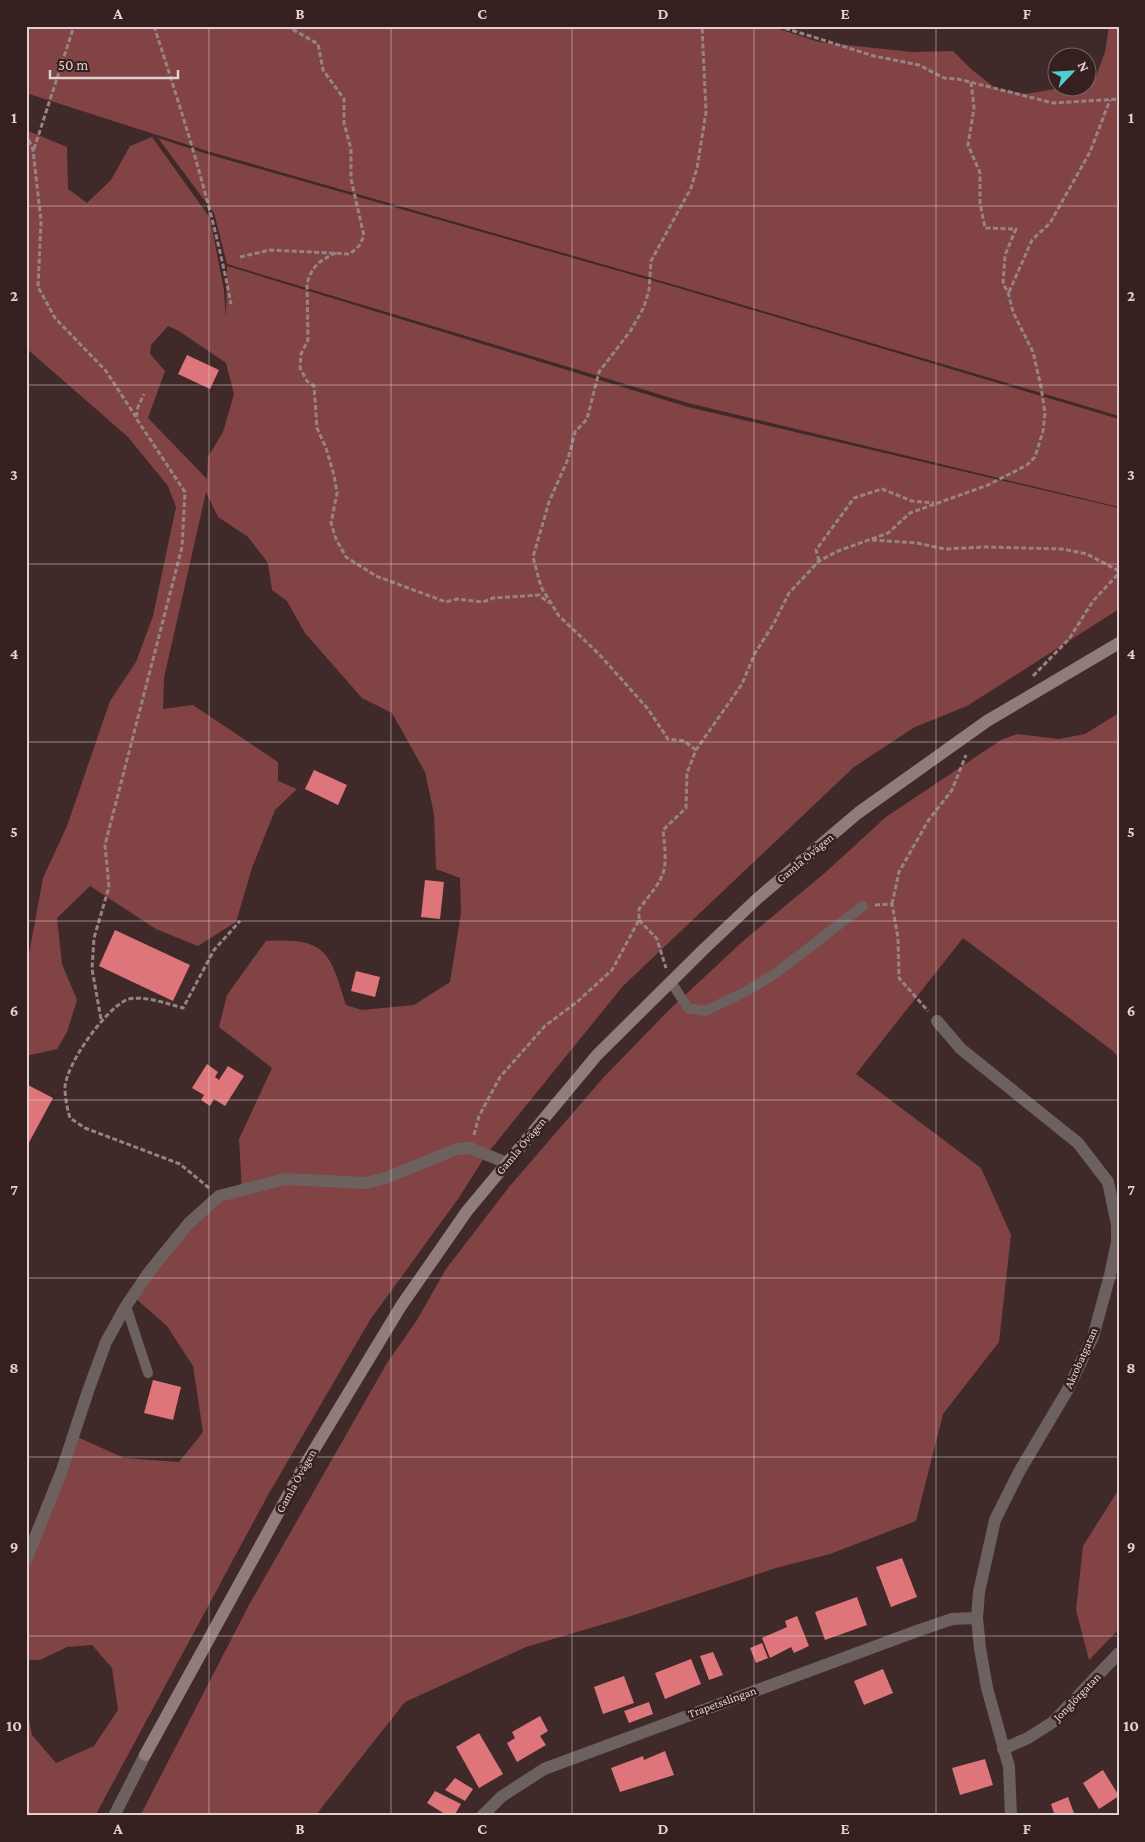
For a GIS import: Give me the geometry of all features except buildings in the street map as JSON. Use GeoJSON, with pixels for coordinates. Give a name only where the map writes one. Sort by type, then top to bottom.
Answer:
{"type":"FeatureCollection","features":[{"type":"Feature","properties":{"kind":"main road","name":"Gamla Övägen"},"geometry":{"type":"LineString","coordinates":[[145,1755],[303,1468],[400,1306],[467,1211],[597,1055],[758,898],[858,813],[987,721],[1119,643]]}},
{"type":"Feature","properties":{"kind":"street","name":"Akrobatgatan"},"geometry":{"type":"LineString","coordinates":[[937,1021],[960,1049],[1078,1143],[1108,1182],[1118,1225],[1117,1242],[1110,1275],[1093,1337],[1067,1391],[1019,1472],[995,1520],[979,1592],[976,1618],[987,1688],[1009,1767],[1011,1816]]}},
{"type":"Feature","properties":{"kind":"street"},"geometry":{"type":"LineString","coordinates":[[26,1560],[62,1470],[106,1342],[126,1306],[149,1272],[189,1223],[219,1196],[285,1179],[366,1183],[386,1178],[456,1149],[470,1148],[507,1162]]}},
{"type":"Feature","properties":{"kind":"street","name":"Trapetsslingan"},"geometry":{"type":"LineString","coordinates":[[482,1816],[501,1797],[544,1769],[917,1631],[952,1619],[976,1618]]}},
{"type":"Feature","properties":{"kind":"street","name":"Jonglörgatan"},"geometry":{"type":"LineString","coordinates":[[1003,1749],[1028,1738],[1053,1722],[1119,1653]]}},
{"type":"Feature","properties":{"kind":"street","name":"Gamla Övägen"},"geometry":{"type":"LineString","coordinates":[[114,1816],[145,1755]]}},
{"type":"Feature","properties":{"kind":"lane"},"geometry":{"type":"LineString","coordinates":[[671,982],[688,1008],[705,1011],[722,1004],[776,973],[863,906]]}},
{"type":"Feature","properties":{"kind":"lane"},"geometry":{"type":"LineString","coordinates":[[126,1306],[148,1373]]}},
{"type":"Feature","properties":{"kind":"path"},"geometry":{"type":"LineString","coordinates":[[33,150],[74,26]]}},
{"type":"Feature","properties":{"kind":"path"},"geometry":{"type":"LineString","coordinates":[[154,26],[192,144],[222,256],[230,304]]}},
{"type":"Feature","properties":{"kind":"path"},"geometry":{"type":"LineString","coordinates":[[240,257],[270,250],[350,254],[359,246],[364,236],[351,179],[351,149],[344,123],[344,99],[323,70],[318,44],[287,26]]}},
{"type":"Feature","properties":{"kind":"path"},"geometry":{"type":"LineString","coordinates":[[696,750],[684,741],[668,739],[648,709],[588,642],[558,616],[541,587],[533,557],[549,502],[568,459],[576,432],[586,419],[599,372],[631,330],[644,307],[649,290],[651,261],[691,188],[697,168],[706,112],[702,26]]}},
{"type":"Feature","properties":{"kind":"path"},"geometry":{"type":"LineString","coordinates":[[778,26],[874,56],[919,65],[944,78],[971,82],[1053,103],[1119,99]]}},
{"type":"Feature","properties":{"kind":"path"},"geometry":{"type":"LineString","coordinates":[[1119,70],[1119,90]]}},
{"type":"Feature","properties":{"kind":"path"},"geometry":{"type":"LineString","coordinates":[[470,1148],[478,1116],[500,1077],[545,1026],[577,1002],[612,970],[639,920],[638,909],[661,881],[667,864],[663,830],[686,808],[687,773],[696,750],[742,684],[755,653],[773,625],[789,593],[819,561],[868,539],[888,533],[910,513],[988,485],[1026,465],[1035,457],[1043,431],[1045,413],[1041,386],[1033,352],[1013,312],[1008,292],[1003,284],[1006,255],[1016,229],[985,228],[980,203],[980,173],[968,145],[974,108],[971,82]]}},
{"type":"Feature","properties":{"kind":"path"},"geometry":{"type":"LineString","coordinates":[[1008,292],[1032,240],[1050,222],[1090,152],[1110,100]]}},
{"type":"Feature","properties":{"kind":"path"},"geometry":{"type":"LineString","coordinates":[[26,133],[33,150],[41,221],[38,287],[55,318],[106,371],[185,492],[182,547],[104,845],[109,887],[94,938],[92,969],[101,1019]]}},
{"type":"Feature","properties":{"kind":"path"},"geometry":{"type":"LineString","coordinates":[[336,253],[320,260],[309,275],[307,284],[308,340],[301,354],[300,368],[307,381],[314,386],[316,393],[317,428],[326,448],[337,493],[330,523],[346,557],[376,576],[446,602],[457,599],[483,602],[493,598],[539,595],[552,604]]}},
{"type":"Feature","properties":{"kind":"path"},"geometry":{"type":"LineString","coordinates":[[136,418],[138,407],[144,394]]}},
{"type":"Feature","properties":{"kind":"path"},"geometry":{"type":"LineString","coordinates":[[819,561],[816,550],[854,498],[882,490],[912,501],[937,504]]}},
{"type":"Feature","properties":{"kind":"path"},"geometry":{"type":"LineString","coordinates":[[868,539],[917,543],[945,549],[985,547],[1062,549],[1087,554],[1119,572],[1093,601],[1069,640],[1028,681]]}},
{"type":"Feature","properties":{"kind":"path"},"geometry":{"type":"LineString","coordinates":[[937,1021],[899,978],[898,938],[892,904],[899,872],[928,821],[952,790],[966,754]]}},
{"type":"Feature","properties":{"kind":"path"},"geometry":{"type":"LineString","coordinates":[[863,906],[892,904]]}},
{"type":"Feature","properties":{"kind":"path"},"geometry":{"type":"LineString","coordinates":[[219,1196],[180,1164],[85,1128],[70,1118],[65,1085],[80,1051],[101,1019],[127,1000],[155,1000],[183,1008],[214,950],[240,920]]}},
{"type":"Feature","properties":{"kind":"path"},"geometry":{"type":"LineString","coordinates":[[639,920],[657,939],[671,982]]}},
{"type":"Feature","properties":{"kind":"shaded area"},"geometry":{"type":"Polygon","coordinates":[[[26,26],[770,26],[819,42],[912,52],[953,51],[971,69],[995,88],[1026,94],[1048,90],[1048,98],[1098,98],[1098,71],[1105,52],[1109,26],[1119,26],[1119,416],[675,285],[207,151],[26,93],[26,26]]]}},
{"type":"Feature","properties":{"kind":"shaded area"},"geometry":{"type":"Polygon","coordinates":[[[26,130],[67,147],[68,189],[87,203],[111,180],[130,146],[152,137],[210,218],[224,290],[226,319],[227,266],[688,407],[1119,508],[1119,609],[967,706],[915,727],[854,767],[623,986],[486,1155],[458,1199],[370,1320],[268,1495],[95,1816],[26,1816],[26,1703],[32,1735],[56,1763],[94,1746],[118,1710],[112,1668],[92,1645],[67,1647],[40,1660],[26,1660],[26,1560],[73,1435],[124,1458],[179,1462],[203,1432],[193,1366],[167,1326],[133,1296],[219,1196],[242,1191],[239,1139],[272,1068],[219,1027],[227,995],[266,941],[286,940],[302,942],[322,952],[329,960],[335,972],[346,1005],[362,1010],[414,1005],[450,982],[461,913],[460,878],[436,869],[434,814],[425,772],[392,713],[362,698],[305,633],[287,601],[272,590],[268,563],[248,537],[218,517],[206,492],[164,678],[163,709],[193,705],[278,762],[278,781],[297,789],[275,810],[252,868],[236,922],[198,946],[156,929],[90,886],[57,918],[62,964],[77,1000],[67,1032],[57,1049],[26,1056],[26,970],[43,878],[67,826],[110,701],[136,662],[153,616],[176,507],[168,486],[128,437],[26,348],[26,130]],[[168,326],[151,345],[150,354],[165,371],[148,418],[207,479],[208,457],[223,432],[234,394],[226,363],[179,331],[168,326]]]}},
{"type":"Feature","properties":{"kind":"shaded area"},"geometry":{"type":"Polygon","coordinates":[[[158,138],[207,154],[675,287],[1119,419],[1119,507],[688,403],[227,264],[214,213],[158,138]]]}},
{"type":"Feature","properties":{"kind":"shaded area"},"geometry":{"type":"Polygon","coordinates":[[[1119,713],[1119,1058],[1113,1051],[963,938],[856,1074],[981,1168],[1011,1235],[999,1342],[943,1414],[916,1521],[830,1554],[776,1568],[628,1617],[526,1647],[405,1702],[315,1816],[140,1816],[249,1605],[387,1363],[417,1320],[446,1269],[509,1187],[603,1078],[668,1011],[742,942],[827,871],[886,817],[1001,740],[1017,734],[1059,739],[1085,734],[1119,713]]]}},
{"type":"Feature","properties":{"kind":"shaded area"},"geometry":{"type":"Polygon","coordinates":[[[1119,1489],[1119,1629],[1089,1660],[1076,1610],[1083,1546],[1119,1489]]]}}]}
